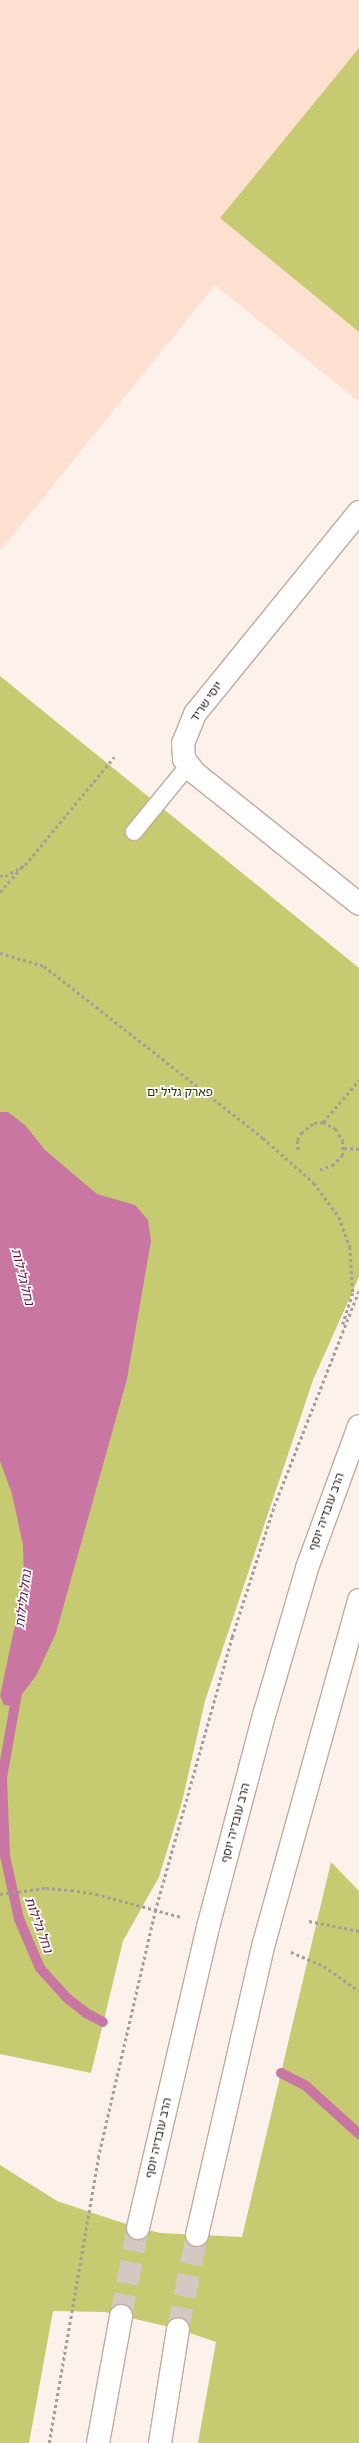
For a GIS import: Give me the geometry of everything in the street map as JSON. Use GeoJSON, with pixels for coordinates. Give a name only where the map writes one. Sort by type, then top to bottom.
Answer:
{"type":"FeatureCollection","features":[{"type":"Feature","properties":{"kind":"street","name":"יוסי שריד"},"geometry":{"type":"LineString","coordinates":[[188,766],[184,759],[183,743],[195,714],[359,512]]}},
{"type":"Feature","properties":{"kind":"street"},"geometry":{"type":"LineString","coordinates":[[188,766],[359,904]]}},
{"type":"Feature","properties":{"kind":"street","name":"הרב עובדיה יוסף"},"geometry":{"type":"LineString","coordinates":[[138,2228],[208,1927],[263,1720],[307,1568],[359,1426]]}},
{"type":"Feature","properties":{"kind":"street"},"geometry":{"type":"LineString","coordinates":[[197,2235],[264,1943],[359,1600]]}},
{"type":"Feature","properties":{"kind":"street"},"geometry":{"type":"LineString","coordinates":[[98,2443],[121,2316]]}},
{"type":"Feature","properties":{"kind":"street"},"geometry":{"type":"LineString","coordinates":[[160,2443],[178,2329]]}},
{"type":"Feature","properties":{"kind":"lane"},"geometry":{"type":"LineString","coordinates":[[134,832],[188,766]]}},
{"type":"Feature","properties":{"kind":"path"},"geometry":{"type":"LineString","coordinates":[[0,892],[25,865],[114,757]]}},
{"type":"Feature","properties":{"kind":"path"},"geometry":{"type":"LineString","coordinates":[[0,876],[5,876],[25,865]]}},
{"type":"Feature","properties":{"kind":"path"},"geometry":{"type":"LineString","coordinates":[[0,953],[44,966],[263,1138],[314,1183],[339,1217],[350,1247],[353,1293],[339,1337]]}},
{"type":"Feature","properties":{"kind":"path"},"geometry":{"type":"LineString","coordinates":[[323,1122],[359,1080]]}},
{"type":"Feature","properties":{"kind":"path"},"geometry":{"type":"LineString","coordinates":[[298,1150],[297,1140],[301,1133],[314,1123],[323,1122],[341,1134],[344,1148],[334,1165],[320,1170]]}},
{"type":"Feature","properties":{"kind":"path"},"geometry":{"type":"LineString","coordinates":[[344,1148],[359,1149]]}},
{"type":"Feature","properties":{"kind":"path"},"geometry":{"type":"LineString","coordinates":[[49,2443],[98,2158],[155,1912],[232,1637],[274,1506],[339,1337],[359,1290]]}},
{"type":"Feature","properties":{"kind":"path"},"geometry":{"type":"LineString","coordinates":[[0,1894],[46,1888],[96,1894],[155,1912]]}},
{"type":"Feature","properties":{"kind":"path"},"geometry":{"type":"LineString","coordinates":[[309,1921],[359,1931]]}},
{"type":"Feature","properties":{"kind":"shaded area"},"geometry":{"type":"Polygon","coordinates":[[[0,0],[359,0],[359,402],[215,285],[0,551],[0,0]]]}},
{"type":"Feature","properties":{"kind":"green space"},"geometry":{"type":"Polygon","coordinates":[[[359,48],[359,332],[220,218],[359,48]]]}},
{"type":"Feature","properties":{"kind":"green space","name":"פארק גליל ים"},"geometry":{"type":"Polygon","coordinates":[[[0,676],[359,968],[359,1277],[313,1380],[205,1701],[182,1802],[159,1877],[123,1941],[91,2073],[0,2054],[0,676]]]}},
{"type":"Feature","properties":{"kind":"green space"},"geometry":{"type":"Polygon","coordinates":[[[331,1862],[359,1891],[359,2443],[198,2443],[216,2342],[178,2329],[105,2312],[53,2311],[29,2443],[0,2443],[0,2165],[57,2201],[138,2228],[161,2233],[242,2237],[331,1862]]]}},
{"type":"Feature","properties":{"kind":"water"},"geometry":{"type":"Polygon","coordinates":[[[0,1112],[8,1112],[25,1125],[45,1150],[97,1194],[135,1205],[148,1220],[151,1241],[127,1379],[56,1633],[36,1676],[13,1706],[4,1705],[0,1696],[24,1582],[23,1545],[12,1494],[0,1461],[0,1112]]]}},
{"type":"Feature","properties":{"kind":"waterway","name":"נחל גלילות"},"geometry":{"type":"LineString","coordinates":[[17,1693],[2,1778],[5,1856],[19,1919],[40,1968],[67,1998],[86,2013],[103,2022]]}},
{"type":"Feature","properties":{"kind":"waterway","name":"נחל גלילות"},"geometry":{"type":"LineString","coordinates":[[281,2073],[306,2086],[359,2134]]}},
{"type":"Feature","properties":{"kind":"tunnel"},"geometry":{"type":"LineString","coordinates":[[121,2316],[138,2228]]}},
{"type":"Feature","properties":{"kind":"tunnel"},"geometry":{"type":"LineString","coordinates":[[178,2329],[197,2235]]}}]}
